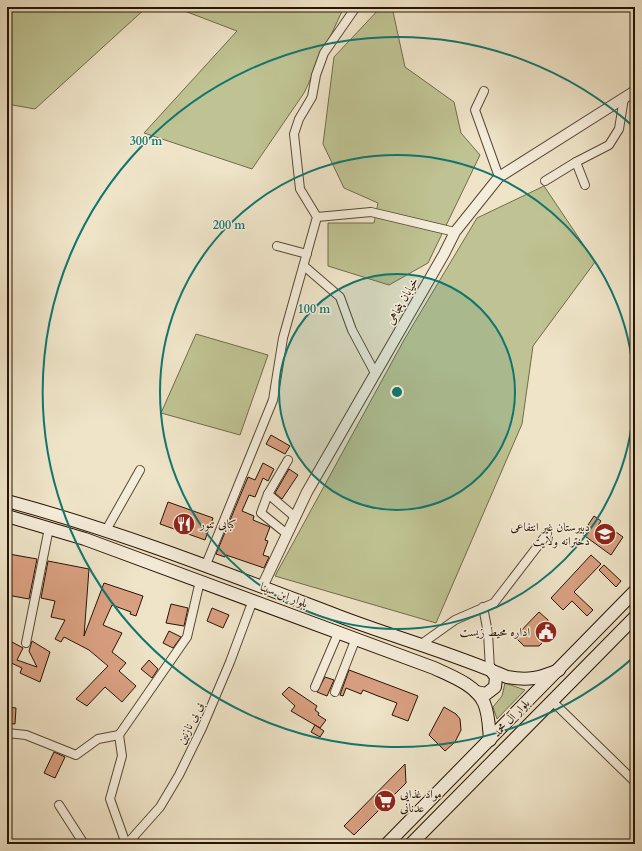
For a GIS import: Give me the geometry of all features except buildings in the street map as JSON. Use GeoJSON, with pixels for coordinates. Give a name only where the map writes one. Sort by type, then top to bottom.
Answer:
{"type":"FeatureCollection","features":[{"type":"Feature","properties":{"kind":"main road","name":"بلوار ابن سینا"},"geometry":{"type":"LineString","coordinates":[[7,501],[53,514],[205,566],[507,677],[522,680],[537,679],[559,670]]}},
{"type":"Feature","properties":{"kind":"main road","name":"بلوار ابن سینا"},"geometry":{"type":"LineString","coordinates":[[7,516],[50,528],[200,581],[339,631],[434,668],[459,680],[476,692],[485,704],[490,740]]}},
{"type":"Feature","properties":{"kind":"main road","name":"بلوار آل محمد"},"geometry":{"type":"LineString","coordinates":[[387,844],[635,591]]}},
{"type":"Feature","properties":{"kind":"main road","name":"بلوار آل محمد"},"geometry":{"type":"LineString","coordinates":[[411,844],[635,617]]}},
{"type":"Feature","properties":{"kind":"main road"},"geometry":{"type":"LineString","coordinates":[[476,692],[486,694],[495,687],[496,677],[490,670]]}},
{"type":"Feature","properties":{"kind":"street"},"geometry":{"type":"LineString","coordinates":[[205,566],[273,400],[283,338],[317,217],[300,189],[294,134],[299,119],[312,97],[316,75],[324,53],[356,7]]}},
{"type":"Feature","properties":{"kind":"street"},"geometry":{"type":"LineString","coordinates":[[484,91],[475,110],[499,177]]}},
{"type":"Feature","properties":{"kind":"street","name":"خیابان پنجاهی"},"geometry":{"type":"LineString","coordinates":[[262,587],[295,517],[455,232],[499,177],[635,91]]}},
{"type":"Feature","properties":{"kind":"street"},"geometry":{"type":"LineString","coordinates":[[545,181],[576,162],[609,145],[619,129],[624,98]]}},
{"type":"Feature","properties":{"kind":"street"},"geometry":{"type":"LineString","coordinates":[[576,162],[585,185]]}},
{"type":"Feature","properties":{"kind":"street"},"geometry":{"type":"LineString","coordinates":[[317,217],[371,212],[455,232]]}},
{"type":"Feature","properties":{"kind":"street"},"geometry":{"type":"LineString","coordinates":[[277,246],[307,254]]}},
{"type":"Feature","properties":{"kind":"street"},"geometry":{"type":"LineString","coordinates":[[304,266],[340,297],[352,330],[375,373]]}},
{"type":"Feature","properties":{"kind":"street"},"geometry":{"type":"LineString","coordinates":[[287,534],[261,513],[268,494],[288,460]]}},
{"type":"Feature","properties":{"kind":"street"},"geometry":{"type":"LineString","coordinates":[[105,532],[140,470]]}},
{"type":"Feature","properties":{"kind":"street"},"geometry":{"type":"LineString","coordinates":[[268,494],[295,517]]}},
{"type":"Feature","properties":{"kind":"street"},"geometry":{"type":"LineString","coordinates":[[26,643],[50,528]]}},
{"type":"Feature","properties":{"kind":"street"},"geometry":{"type":"LineString","coordinates":[[420,646],[455,620],[494,603],[547,534]]}},
{"type":"Feature","properties":{"kind":"street"},"geometry":{"type":"LineString","coordinates":[[127,844],[110,799],[122,756],[119,735],[187,637],[200,581]]}},
{"type":"Feature","properties":{"kind":"street","name":"بی بی نازنین"},"geometry":{"type":"LineString","coordinates":[[127,844],[160,807],[179,775],[215,699],[253,600]]}},
{"type":"Feature","properties":{"kind":"street"},"geometry":{"type":"LineString","coordinates":[[484,607],[488,633],[490,670]]}},
{"type":"Feature","properties":{"kind":"street"},"geometry":{"type":"LineString","coordinates":[[315,687],[339,631]]}},
{"type":"Feature","properties":{"kind":"street"},"geometry":{"type":"LineString","coordinates":[[335,692],[356,638]]}},
{"type":"Feature","properties":{"kind":"street"},"geometry":{"type":"LineString","coordinates":[[552,701],[635,782]]}},
{"type":"Feature","properties":{"kind":"street"},"geometry":{"type":"LineString","coordinates":[[7,733],[26,735],[76,755],[98,739],[119,735]]}},
{"type":"Feature","properties":{"kind":"street"},"geometry":{"type":"LineString","coordinates":[[59,805],[84,844]]}},
{"type":"Feature","properties":{"kind":"green space"},"geometry":{"type":"Polygon","coordinates":[[[7,7],[147,7],[35,109],[7,104],[7,7]]]}},
{"type":"Feature","properties":{"kind":"green space"},"geometry":{"type":"Polygon","coordinates":[[[174,7],[344,7],[304,93],[252,169],[144,133],[237,31],[174,7]]]}},
{"type":"Feature","properties":{"kind":"green space"},"geometry":{"type":"Polygon","coordinates":[[[381,7],[392,7],[405,67],[454,102],[461,133],[480,155],[428,263],[389,285],[328,266],[328,223],[374,223],[378,203],[344,188],[323,144],[334,57],[381,7]]]}},
{"type":"Feature","properties":{"kind":"green space"},"geometry":{"type":"Polygon","coordinates":[[[544,186],[595,262],[533,346],[522,424],[436,623],[275,576],[404,340],[477,218],[544,186]]]}},
{"type":"Feature","properties":{"kind":"green space"},"geometry":{"type":"Polygon","coordinates":[[[196,334],[268,355],[240,435],[161,413],[196,334]]]}},
{"type":"Feature","properties":{"kind":"green space"},"geometry":{"type":"Polygon","coordinates":[[[505,683],[525,690],[497,719],[493,707],[502,696],[505,683]]]}},
{"type":"Feature","properties":{"kind":"place","name":"کبابی تنور"},"geometry":{"type":"Point","coordinates":[184,524]}},
{"type":"Feature","properties":{"kind":"place","name":"دبیرستان غیر انتفاعی دخترانه ولایت"},"geometry":{"type":"Point","coordinates":[605,534]}},
{"type":"Feature","properties":{"kind":"place","name":"اداره محیط زیست"},"geometry":{"type":"Point","coordinates":[546,632]}},
{"type":"Feature","properties":{"kind":"place","name":"مواد غذایی عدنانی"},"geometry":{"type":"Point","coordinates":[385,801]}}]}
